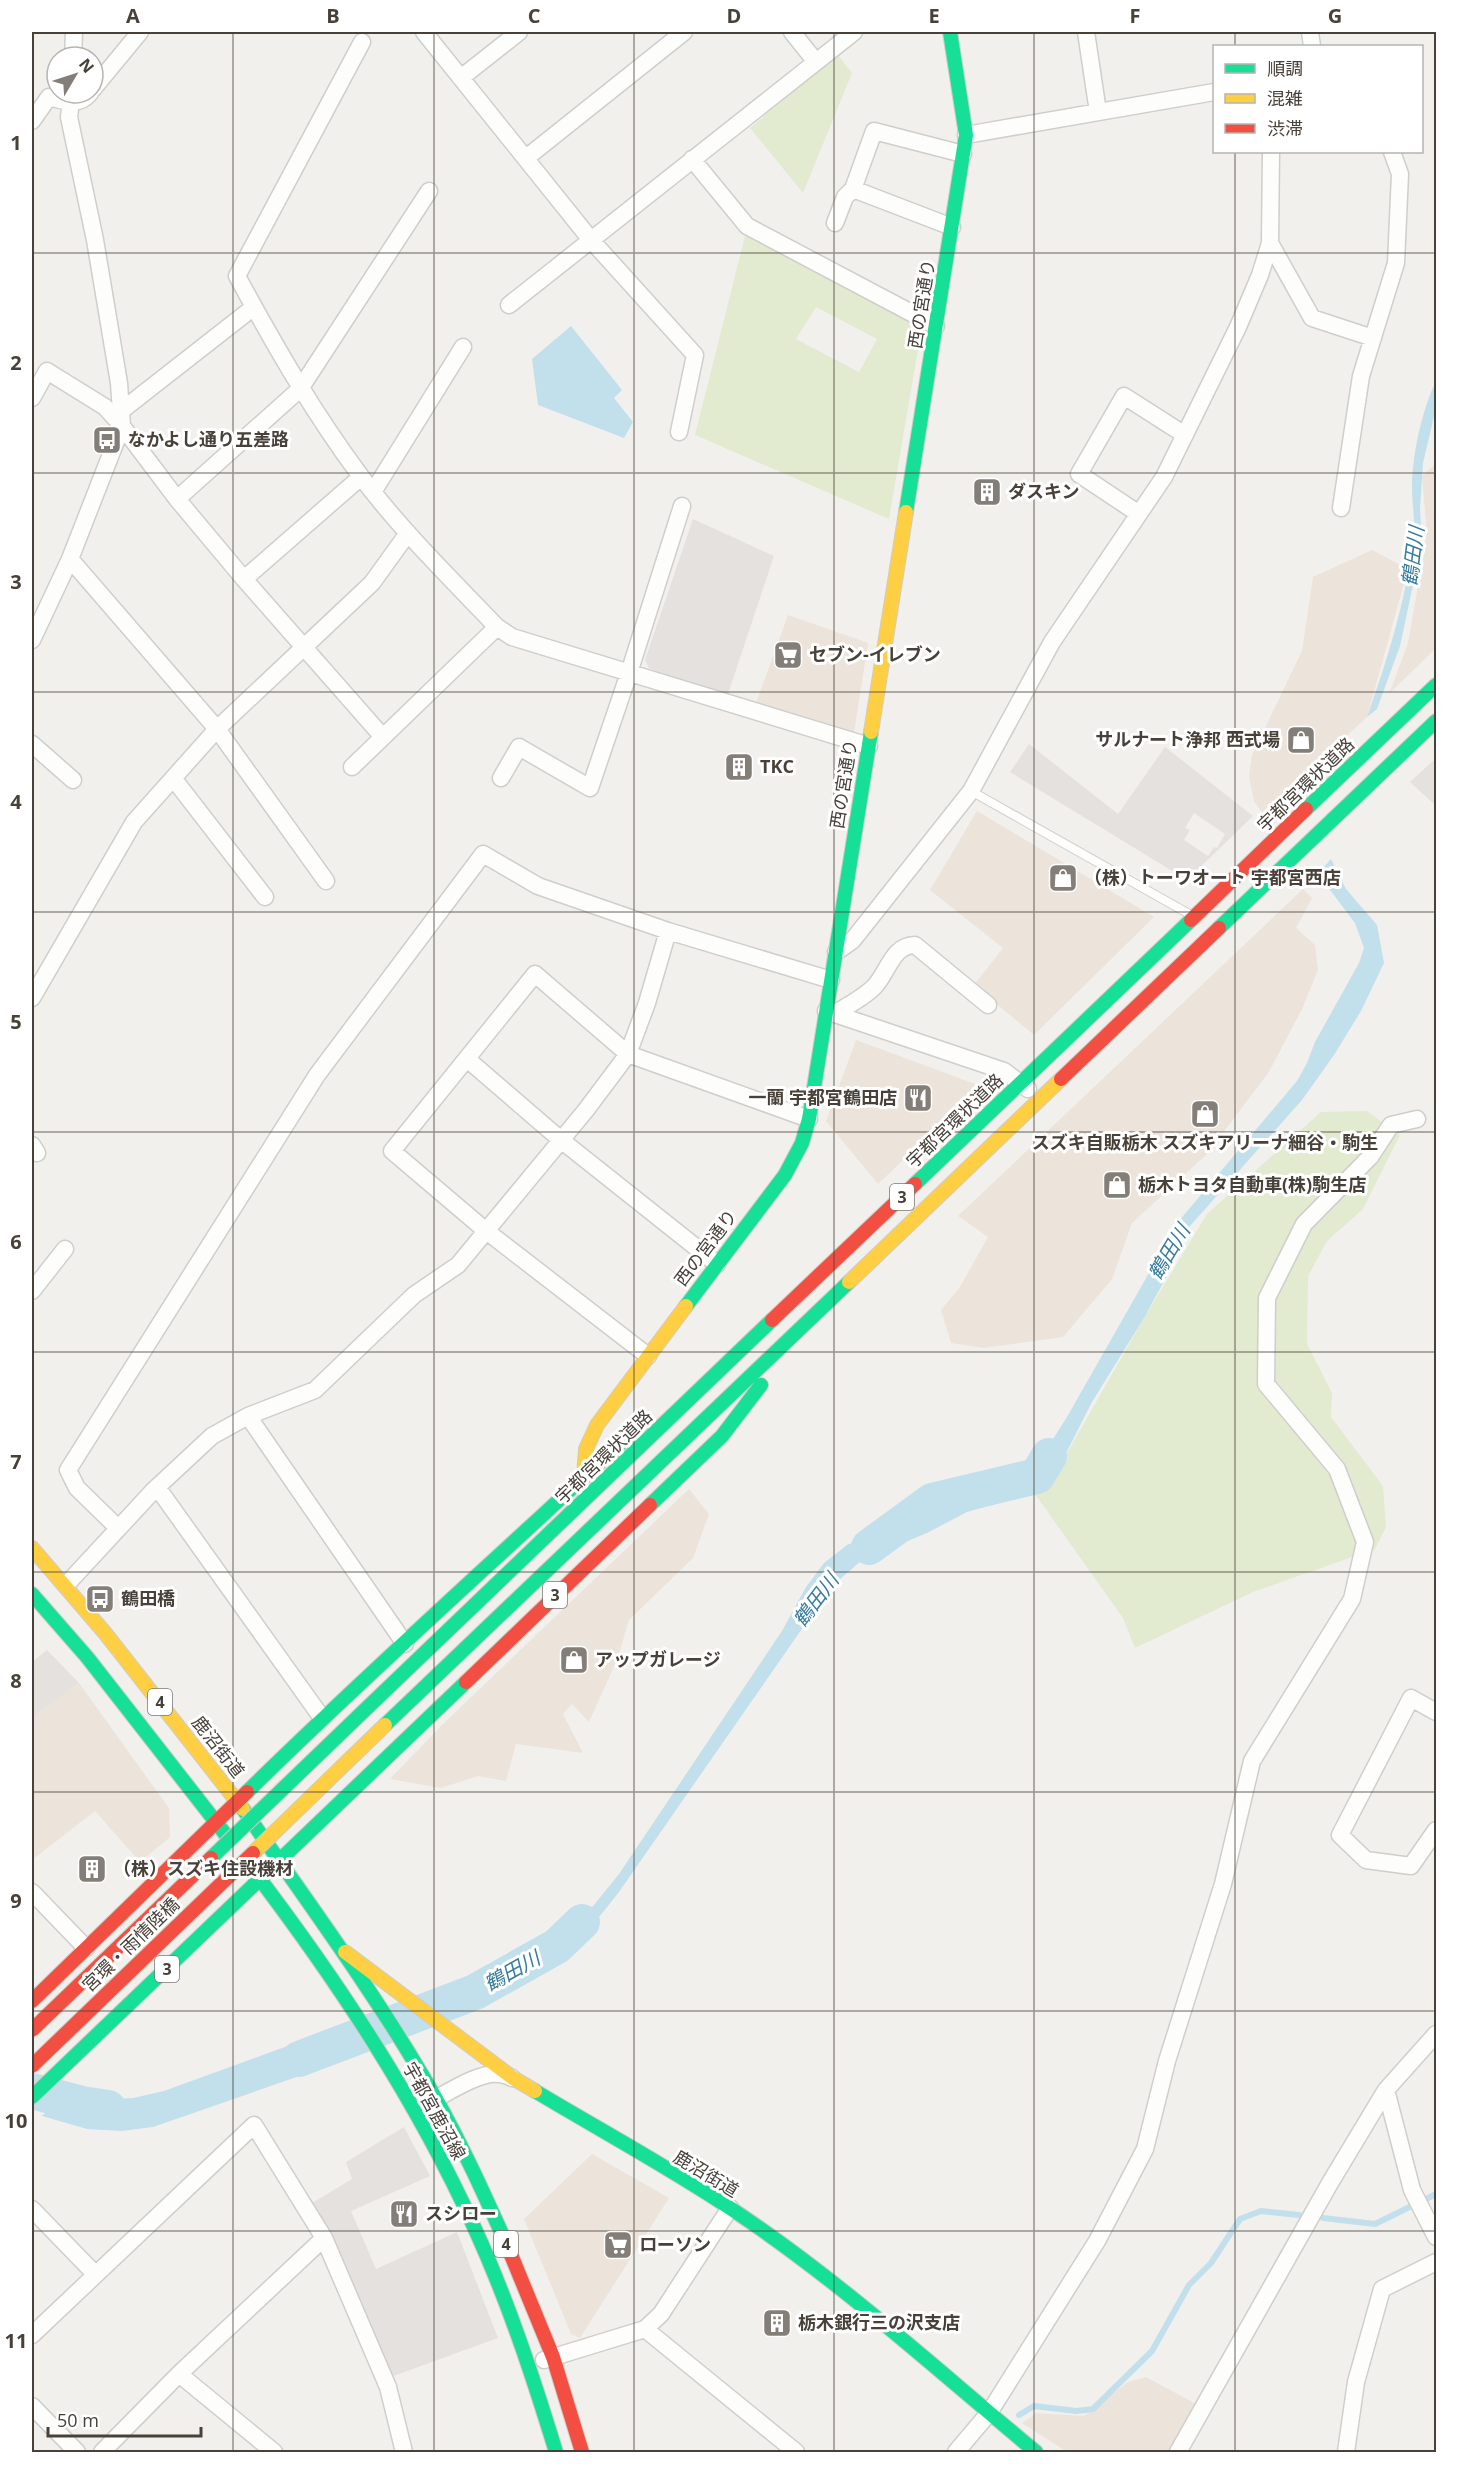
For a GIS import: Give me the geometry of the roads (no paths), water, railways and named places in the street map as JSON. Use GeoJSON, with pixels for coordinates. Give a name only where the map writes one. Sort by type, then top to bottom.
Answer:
{"type":"FeatureCollection","features":[{"type":"Feature","properties":{"kind":"main road","name":"西の宮通り"},"geometry":{"type":"LineString","coordinates":[[584,1475],[582,1457],[587,1442],[608,1407],[785,1175],[802,1143],[809,1119],[830,1013],[831,980],[966,135],[950,32]]}},
{"type":"Feature","properties":{"kind":"main road","name":"宇都宮環状道路"},"geometry":{"type":"LineString","coordinates":[[368,1707],[1437,685]]}},
{"type":"Feature","properties":{"kind":"main road","name":"3"},"geometry":{"type":"LineString","coordinates":[[32,2097],[722,1436],[815,1316],[1437,721]]}},
{"type":"Feature","properties":{"kind":"main road","name":"3"},"geometry":{"type":"LineString","coordinates":[[662,1407],[722,1353],[801,1294]]}},
{"type":"Feature","properties":{"kind":"main road","name":"宮環・雨情陸橋"},"geometry":{"type":"LineString","coordinates":[[32,2066],[815,1316]]}},
{"type":"Feature","properties":{"kind":"main road"},"geometry":{"type":"LineString","coordinates":[[32,2001],[322,1718],[636,1429]]}},
{"type":"Feature","properties":{"kind":"main road","name":"鹿沼街道"},"geometry":{"type":"LineString","coordinates":[[32,1548],[66,1585],[237,1801],[378,2004]]}},
{"type":"Feature","properties":{"kind":"main road","name":"4"},"geometry":{"type":"LineString","coordinates":[[32,1594],[78,1646],[216,1822]]}},
{"type":"Feature","properties":{"kind":"main road","name":"宮環・雨情陸橋"},"geometry":{"type":"LineString","coordinates":[[32,2031],[368,1707]]}},
{"type":"Feature","properties":{"kind":"main road","name":"宇都宮鹿沼線"},"geometry":{"type":"LineString","coordinates":[[216,1822],[261,1879],[382,2055],[416,2111],[466,2210],[530,2364],[556,2452]]}},
{"type":"Feature","properties":{"kind":"main road","name":"鹿沼街道"},"geometry":{"type":"LineString","coordinates":[[341,1950],[358,1960],[443,2027],[513,2078],[730,2208],[830,2282],[1036,2452]]}},
{"type":"Feature","properties":{"kind":"main road","name":"宇都宮鹿沼線"},"geometry":{"type":"LineString","coordinates":[[378,2004],[436,2099],[482,2190],[553,2357],[582,2452]]}},
{"type":"Feature","properties":{"kind":"street"},"geometry":{"type":"LineString","coordinates":[[105,75],[140,32]]}},
{"type":"Feature","properties":{"kind":"street"},"geometry":{"type":"LineString","coordinates":[[424,32],[591,240],[695,355],[679,432]]}},
{"type":"Feature","properties":{"kind":"street"},"geometry":{"type":"LineString","coordinates":[[462,77],[519,32]]}},
{"type":"Feature","properties":{"kind":"street"},"geometry":{"type":"LineString","coordinates":[[526,158],[684,32]]}},
{"type":"Feature","properties":{"kind":"street"},"geometry":{"type":"LineString","coordinates":[[792,32],[816,62]]}},
{"type":"Feature","properties":{"kind":"street"},"geometry":{"type":"LineString","coordinates":[[509,305],[854,32]]}},
{"type":"Feature","properties":{"kind":"street"},"geometry":{"type":"LineString","coordinates":[[1086,32],[1098,112]]}},
{"type":"Feature","properties":{"kind":"street"},"geometry":{"type":"LineString","coordinates":[[362,42],[237,276],[300,389],[361,477],[408,533],[497,627],[512,637],[869,746]]}},
{"type":"Feature","properties":{"kind":"street"},"geometry":{"type":"LineString","coordinates":[[966,135],[1213,92]]}},
{"type":"Feature","properties":{"kind":"street"},"geometry":{"type":"LineString","coordinates":[[32,121],[45,103]]}},
{"type":"Feature","properties":{"kind":"street"},"geometry":{"type":"LineString","coordinates":[[32,640],[70,559],[122,418],[119,383],[96,251],[69,117],[71,105]]}},
{"type":"Feature","properties":{"kind":"street"},"geometry":{"type":"LineString","coordinates":[[835,223],[845,197],[853,189],[874,132],[963,154]]}},
{"type":"Feature","properties":{"kind":"street"},"geometry":{"type":"LineString","coordinates":[[836,952],[852,941],[971,791],[1052,642],[1164,477],[1238,327],[1260,275],[1270,243],[1271,153]]}},
{"type":"Feature","properties":{"kind":"street"},"geometry":{"type":"LineString","coordinates":[[1341,508],[1361,376],[1396,263],[1400,174],[1392,153]]}},
{"type":"Feature","properties":{"kind":"street"},"geometry":{"type":"LineString","coordinates":[[692,159],[747,226],[936,326]]}},
{"type":"Feature","properties":{"kind":"street"},"geometry":{"type":"LineString","coordinates":[[853,189],[952,227]]}},
{"type":"Feature","properties":{"kind":"street"},"geometry":{"type":"LineString","coordinates":[[177,499],[300,389],[429,191]]}},
{"type":"Feature","properties":{"kind":"street"},"geometry":{"type":"LineString","coordinates":[[1270,243],[1312,318],[1373,338]]}},
{"type":"Feature","properties":{"kind":"street"},"geometry":{"type":"LineString","coordinates":[[122,418],[254,307]]}},
{"type":"Feature","properties":{"kind":"street"},"geometry":{"type":"LineString","coordinates":[[373,492],[463,347]]}},
{"type":"Feature","properties":{"kind":"street"},"geometry":{"type":"LineString","coordinates":[[32,398],[47,371],[122,418],[177,499],[382,736]]}},
{"type":"Feature","properties":{"kind":"street"},"geometry":{"type":"LineString","coordinates":[[1139,514],[1079,474],[1124,396],[1185,435]]}},
{"type":"Feature","properties":{"kind":"street"},"geometry":{"type":"LineString","coordinates":[[244,579],[361,477]]}},
{"type":"Feature","properties":{"kind":"street"},"geometry":{"type":"LineString","coordinates":[[501,778],[519,747],[590,788],[682,506]]}},
{"type":"Feature","properties":{"kind":"street"},"geometry":{"type":"LineString","coordinates":[[32,998],[134,822],[217,729],[372,584],[408,533]]}},
{"type":"Feature","properties":{"kind":"street"},"geometry":{"type":"LineString","coordinates":[[70,559],[217,729],[326,881]]}},
{"type":"Feature","properties":{"kind":"street"},"geometry":{"type":"LineString","coordinates":[[352,767],[497,627]]}},
{"type":"Feature","properties":{"kind":"street"},"geometry":{"type":"LineString","coordinates":[[32,744],[73,780]]}},
{"type":"Feature","properties":{"kind":"street"},"geometry":{"type":"LineString","coordinates":[[173,778],[265,897]]}},
{"type":"Feature","properties":{"kind":"street"},"geometry":{"type":"LineString","coordinates":[[118,1528],[76,1488],[68,1470],[317,1075],[483,854],[538,886],[668,931],[831,980]]}},
{"type":"Feature","properties":{"kind":"street"},"geometry":{"type":"LineString","coordinates":[[66,1585],[158,1487],[212,1436],[248,1416],[315,1390],[414,1295],[458,1265],[628,1054],[647,1003],[668,931]]}},
{"type":"Feature","properties":{"kind":"street"},"geometry":{"type":"LineString","coordinates":[[830,1013],[874,987],[899,950],[907,945],[915,945],[988,1005]]}},
{"type":"Feature","properties":{"kind":"street"},"geometry":{"type":"LineString","coordinates":[[648,1356],[485,1230],[392,1151],[535,974],[628,1054],[809,1119]]}},
{"type":"Feature","properties":{"kind":"street"},"geometry":{"type":"LineString","coordinates":[[830,1013],[1004,1071],[1021,1083],[1039,1101]]}},
{"type":"Feature","properties":{"kind":"street"},"geometry":{"type":"LineString","coordinates":[[467,1059],[561,1140],[717,1264]]}},
{"type":"Feature","properties":{"kind":"street"},"geometry":{"type":"LineString","coordinates":[[956,2452],[989,2413],[1097,2241],[1145,2149],[1167,2061],[1223,1884],[1252,1761],[1352,1599],[1365,1542],[1337,1468],[1266,1384],[1267,1298],[1304,1224],[1370,1157],[1391,1125],[1417,1119]]}},
{"type":"Feature","properties":{"kind":"street"},"geometry":{"type":"LineString","coordinates":[[32,1291],[65,1250]]}},
{"type":"Feature","properties":{"kind":"street"},"geometry":{"type":"LineString","coordinates":[[248,1416],[405,1644]]}},
{"type":"Feature","properties":{"kind":"street"},"geometry":{"type":"LineString","coordinates":[[158,1487],[322,1718]]}},
{"type":"Feature","properties":{"kind":"street"},"geometry":{"type":"LineString","coordinates":[[1437,1712],[1411,1698],[1340,1835],[1366,1860],[1411,1866],[1437,1830]]}},
{"type":"Feature","properties":{"kind":"street"},"geometry":{"type":"LineString","coordinates":[[32,1892],[86,1948]]}},
{"type":"Feature","properties":{"kind":"street"},"geometry":{"type":"LineString","coordinates":[[1178,2452],[1324,2193],[1386,2090],[1437,2034]]}},
{"type":"Feature","properties":{"kind":"street"},"geometry":{"type":"LineString","coordinates":[[416,2111],[463,2084],[484,2076],[498,2073],[513,2078]]}},
{"type":"Feature","properties":{"kind":"street"},"geometry":{"type":"LineString","coordinates":[[1386,2090],[1415,2194],[1437,2237]]}},
{"type":"Feature","properties":{"kind":"street"},"geometry":{"type":"LineString","coordinates":[[32,2335],[254,2125],[324,2238],[388,2387],[404,2452]]}},
{"type":"Feature","properties":{"kind":"street"},"geometry":{"type":"LineString","coordinates":[[530,2364],[645,2329],[661,2314],[730,2208]]}},
{"type":"Feature","properties":{"kind":"street"},"geometry":{"type":"LineString","coordinates":[[32,2209],[95,2274]]}},
{"type":"Feature","properties":{"kind":"street"},"geometry":{"type":"LineString","coordinates":[[102,2452],[180,2374],[324,2238]]}},
{"type":"Feature","properties":{"kind":"street"},"geometry":{"type":"LineString","coordinates":[[1346,2452],[1356,2382],[1382,2289],[1437,2262]]}},
{"type":"Feature","properties":{"kind":"street"},"geometry":{"type":"LineString","coordinates":[[645,2329],[796,2452]]}},
{"type":"Feature","properties":{"kind":"street"},"geometry":{"type":"LineString","coordinates":[[180,2374],[274,2452]]}},
{"type":"Feature","properties":{"kind":"street"},"geometry":{"type":"LineString","coordinates":[[32,2406],[77,2452]]}},
{"type":"Feature","properties":{"kind":"lane"},"geometry":{"type":"LineString","coordinates":[[971,791],[1194,917]]}},
{"type":"Feature","properties":{"kind":"water"},"geometry":{"type":"Polygon","coordinates":[[[571,326],[622,390],[614,398],[633,422],[624,438],[538,405],[532,359],[571,326]]]}},
{"type":"Feature","properties":{"kind":"water"},"geometry":{"type":"Polygon","coordinates":[[[1436,381],[1436,408],[1423,463],[1420,508],[1422,543],[1400,646],[1377,709],[1367,717],[1389,650],[1407,581],[1414,534],[1412,488],[1416,447],[1422,419],[1436,381]]]}},
{"type":"Feature","properties":{"kind":"water"},"geometry":{"type":"Polygon","coordinates":[[[1331,859],[1346,889],[1377,925],[1384,963],[1361,1011],[1334,1055],[1302,1100],[1190,1226],[1179,1254],[1144,1318],[1092,1402],[1059,1467],[1010,1500],[967,1512],[927,1533],[862,1560],[831,1587],[619,1892],[589,1928],[541,1966],[507,1986],[452,2013],[436,1999],[503,1980],[557,1944],[580,1922],[619,1874],[782,1631],[806,1587],[824,1563],[847,1545],[930,1509],[1003,1487],[1034,1469],[1067,1417],[1178,1222],[1297,1081],[1315,1042],[1359,963],[1364,948],[1355,923],[1318,874],[1331,859]]]}},
{"type":"Feature","properties":{"kind":"water"},"geometry":{"type":"Polygon","coordinates":[[[337,2028],[357,2056],[153,2127],[122,2131],[87,2129],[42,2116],[66,2092],[107,2099],[133,2098],[164,2091],[337,2028]]]}},
{"type":"Feature","properties":{"kind":"waterway","name":"鶴田川"},"geometry":{"type":"LineString","coordinates":[[869,1547],[932,1501],[1037,1476],[1049,1456]]}},
{"type":"Feature","properties":{"kind":"waterway","name":"鶴田川"},"geometry":{"type":"LineString","coordinates":[[299,2059],[475,1992],[557,1946],[582,1922]]}},
{"type":"Feature","properties":{"kind":"waterway","name":"鶴田川"},"geometry":{"type":"LineString","coordinates":[[32,2091],[108,2108]]}},
{"type":"Feature","properties":{"kind":"waterway"},"geometry":{"type":"LineString","coordinates":[[1323,2218],[1375,2224],[1436,2194]]}},
{"type":"Feature","properties":{"kind":"waterway"},"geometry":{"type":"LineString","coordinates":[[1019,2415],[1034,2406],[1076,2411],[1093,2409],[1152,2351],[1189,2285],[1211,2263],[1240,2219],[1261,2211],[1299,2215]]}},
{"type":"Feature","properties":{"kind":"place","name":"なかよし通り五差路"},"geometry":{"type":"Point","coordinates":[107,440]}},
{"type":"Feature","properties":{"kind":"place","name":"ダスキン"},"geometry":{"type":"Point","coordinates":[987,492]}},
{"type":"Feature","properties":{"kind":"place","name":"セブン-イレブン"},"geometry":{"type":"Point","coordinates":[788,655]}},
{"type":"Feature","properties":{"kind":"place","name":"サルナート浄邦 西式場"},"geometry":{"type":"Point","coordinates":[1301,740]}},
{"type":"Feature","properties":{"kind":"place","name":"TKC"},"geometry":{"type":"Point","coordinates":[739,767]}},
{"type":"Feature","properties":{"kind":"place","name":"（株）トーワオート 宇都宮西店"},"geometry":{"type":"Point","coordinates":[1063,878]}},
{"type":"Feature","properties":{"kind":"place","name":"一蘭 宇都宮鶴田店"},"geometry":{"type":"Point","coordinates":[918,1098]}},
{"type":"Feature","properties":{"kind":"place","name":"スズキ自販栃木 スズキアリーナ細谷・駒生"},"geometry":{"type":"Point","coordinates":[1205,1114]}},
{"type":"Feature","properties":{"kind":"place","name":"栃木トヨタ自動車(株)駒生店"},"geometry":{"type":"Point","coordinates":[1117,1185]}},
{"type":"Feature","properties":{"kind":"place","name":"鶴田橋"},"geometry":{"type":"Point","coordinates":[100,1599]}},
{"type":"Feature","properties":{"kind":"place","name":"アップガレージ"},"geometry":{"type":"Point","coordinates":[574,1660]}},
{"type":"Feature","properties":{"kind":"place","name":"（株）スズキ住設機材"},"geometry":{"type":"Point","coordinates":[92,1869]}},
{"type":"Feature","properties":{"kind":"place","name":"スシロー"},"geometry":{"type":"Point","coordinates":[404,2214]}},
{"type":"Feature","properties":{"kind":"place","name":"ローソン"},"geometry":{"type":"Point","coordinates":[618,2245]}},
{"type":"Feature","properties":{"kind":"place","name":"栃木銀行三の沢支店"},"geometry":{"type":"Point","coordinates":[777,2323]}}]}
